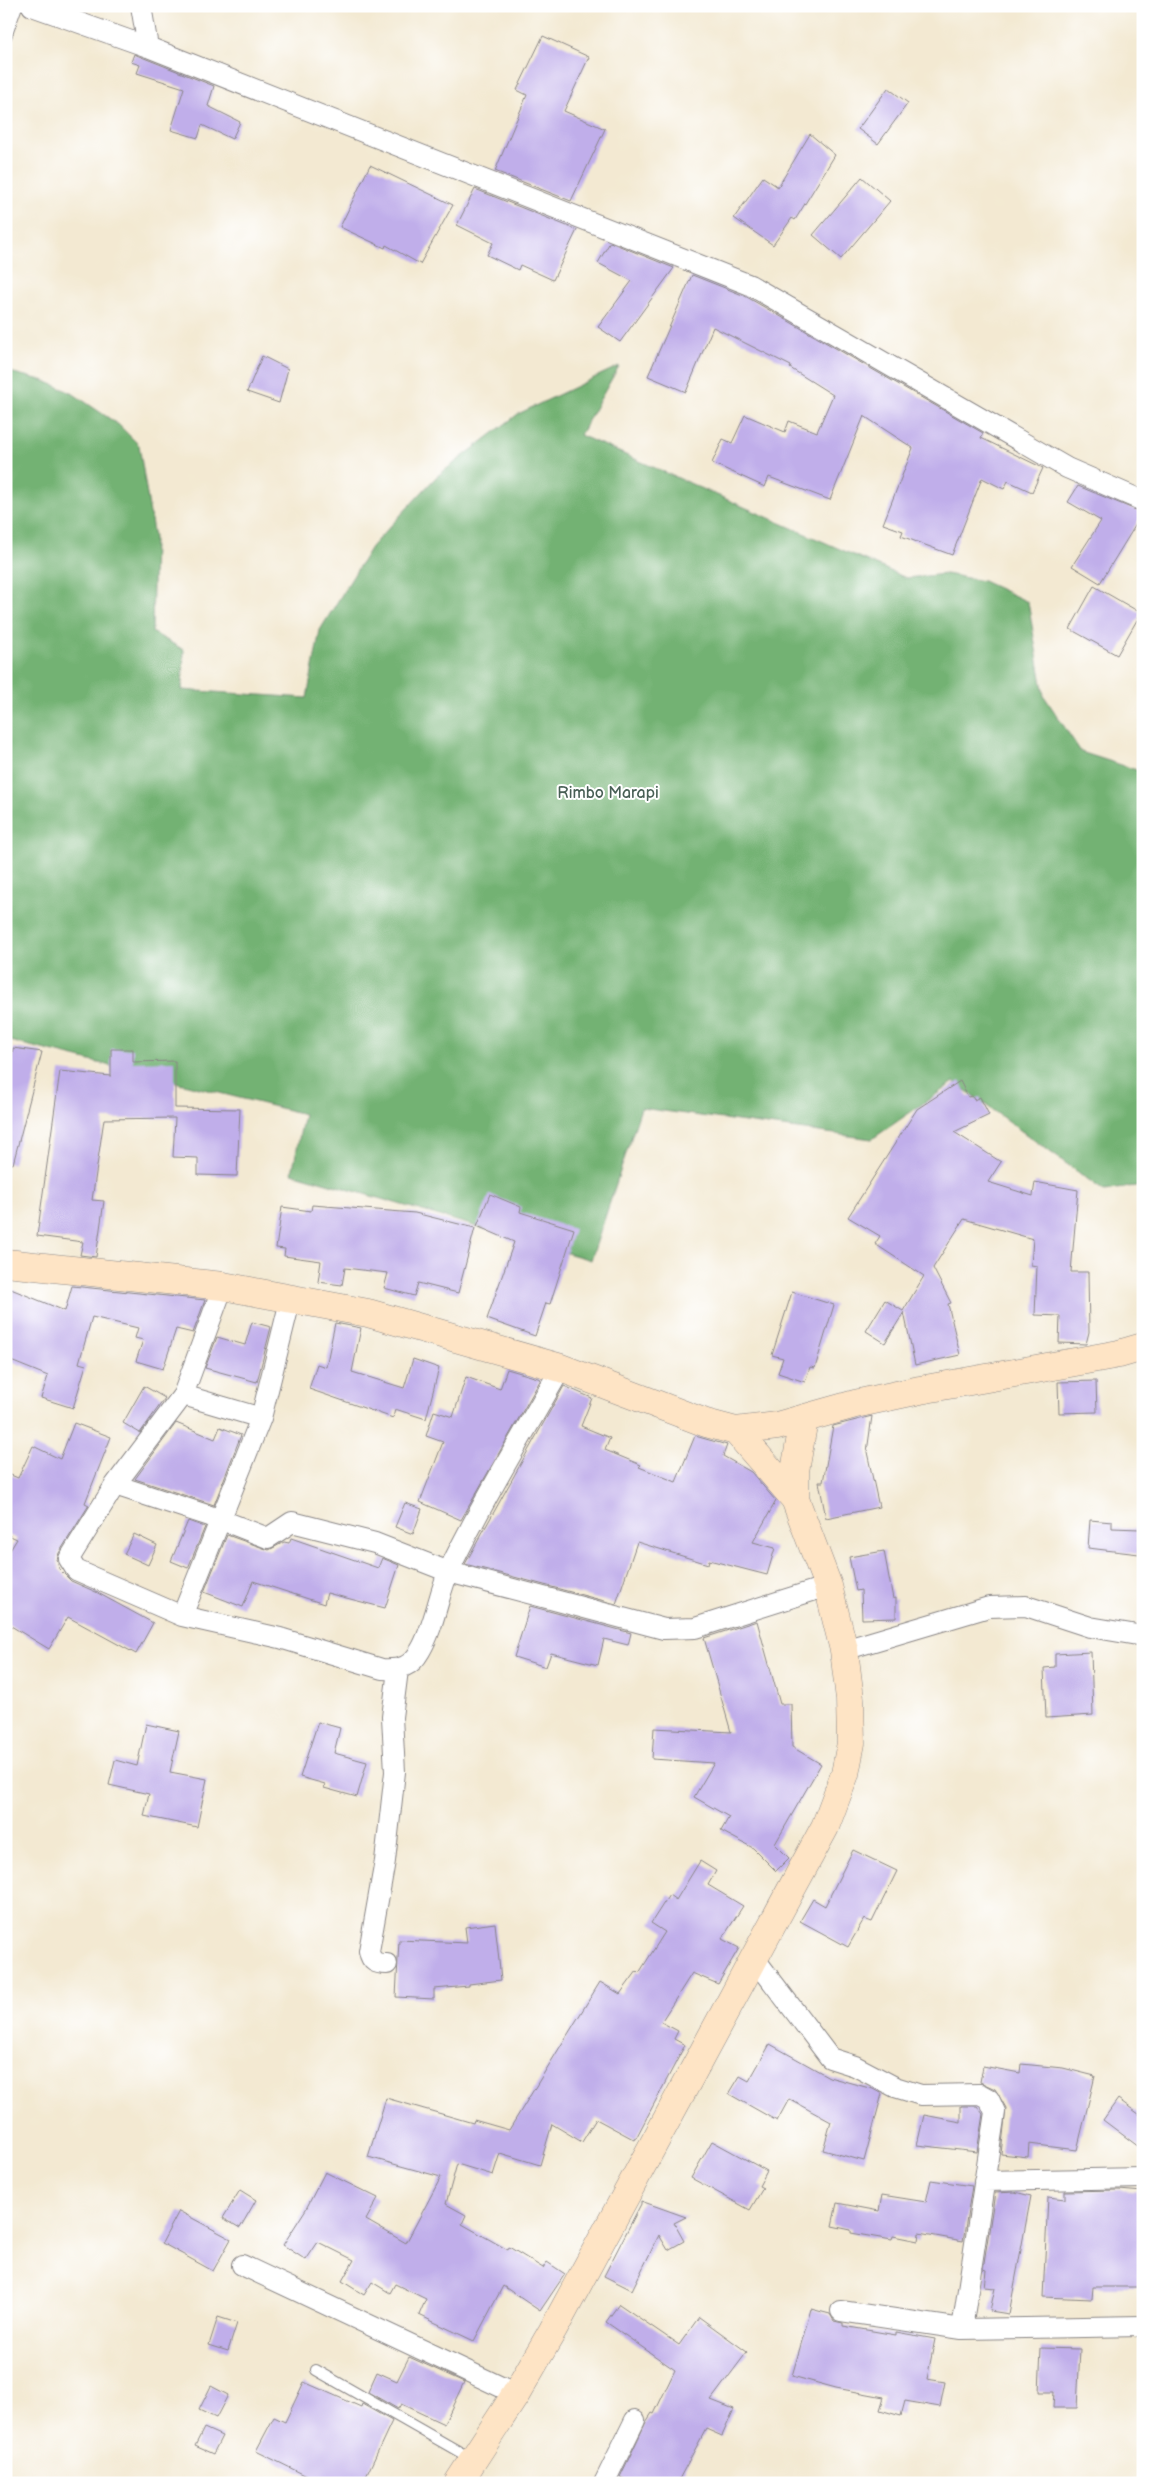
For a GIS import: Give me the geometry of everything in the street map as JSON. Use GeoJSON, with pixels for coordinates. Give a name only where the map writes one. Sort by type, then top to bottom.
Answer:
{"type":"FeatureCollection","features":[{"type":"Feature","properties":{"kind":"main road"},"geometry":{"type":"LineString","coordinates":[[6,1263],[223,1286],[291,1297],[368,1313],[561,1368],[706,1424],[736,1431],[757,1430],[804,1420],[855,1404],[920,1390],[1110,1356],[1143,1347]]}},
{"type":"Feature","properties":{"kind":"main road"},"geometry":{"type":"LineString","coordinates":[[795,1499],[795,1471],[804,1420]]}},
{"type":"Feature","properties":{"kind":"main road"},"geometry":{"type":"LineString","coordinates":[[458,2483],[516,2394],[755,1959],[825,1827],[846,1774],[850,1743],[850,1700],[844,1650],[828,1586],[795,1499],[736,1431]]}},
{"type":"Feature","properties":{"kind":"street"},"geometry":{"type":"LineString","coordinates":[[32,6],[148,47],[750,285],[1067,468],[1143,501]]}},
{"type":"Feature","properties":{"kind":"street"},"geometry":{"type":"LineString","coordinates":[[141,6],[148,47]]}},
{"type":"Feature","properties":{"kind":"street"},"geometry":{"type":"LineString","coordinates":[[223,1286],[184,1395],[115,1485],[69,1558],[76,1570],[182,1616],[280,1638],[382,1669],[398,1670],[411,1663],[421,1650],[449,1572],[475,1519],[561,1368]]}},
{"type":"Feature","properties":{"kind":"street"},"geometry":{"type":"LineString","coordinates":[[182,1616],[219,1519],[261,1418],[291,1297]]}},
{"type":"Feature","properties":{"kind":"street"},"geometry":{"type":"LineString","coordinates":[[184,1395],[261,1418]]}},
{"type":"Feature","properties":{"kind":"street"},"geometry":{"type":"LineString","coordinates":[[115,1485],[219,1519],[268,1538],[292,1522],[374,1543],[449,1572],[664,1630],[695,1628],[828,1586]]}},
{"type":"Feature","properties":{"kind":"street"},"geometry":{"type":"LineString","coordinates":[[844,1650],[990,1607],[1008,1605],[1026,1606],[1090,1627],[1143,1636]]}},
{"type":"Feature","properties":{"kind":"street"},"geometry":{"type":"LineString","coordinates":[[387,1964],[377,1964],[371,1958],[369,1951],[385,1861],[395,1772],[392,1718],[398,1670]]}},
{"type":"Feature","properties":{"kind":"street"},"geometry":{"type":"LineString","coordinates":[[755,1959],[830,2058],[854,2066],[895,2087],[921,2095],[980,2094],[989,2099],[995,2112],[962,2329]]}},
{"type":"Feature","properties":{"kind":"street"},"geometry":{"type":"LineString","coordinates":[[984,2181],[1143,2178]]}},
{"type":"Feature","properties":{"kind":"street"},"geometry":{"type":"LineString","coordinates":[[242,2265],[516,2394]]}},
{"type":"Feature","properties":{"kind":"street"},"geometry":{"type":"LineString","coordinates":[[841,2311],[962,2329],[1143,2326]]}},
{"type":"Feature","properties":{"kind":"street"},"geometry":{"type":"LineString","coordinates":[[604,2483],[635,2420]]}},
{"type":"Feature","properties":{"kind":"lane"},"geometry":{"type":"LineString","coordinates":[[6,37],[18,6]]}},
{"type":"Feature","properties":{"kind":"lane"},"geometry":{"type":"LineString","coordinates":[[316,2370],[474,2460]]}},
{"type":"Feature","properties":{"kind":"green space","name":"Rimbo Marapi"},"geometry":{"type":"Polygon","coordinates":[[[619,366],[580,435],[906,578],[946,574],[983,581],[1028,602],[1044,696],[1081,752],[1143,772],[1143,1185],[1104,1191],[954,1082],[872,1139],[641,1108],[591,1260],[292,1173],[304,1114],[6,1040],[6,371],[45,381],[72,393],[119,425],[139,445],[154,538],[152,632],[184,650],[182,690],[307,698],[320,630],[371,547],[436,477],[518,414],[619,366]]]}},
{"type":"Feature","properties":{"kind":"building"},"geometry":{"type":"Polygon","coordinates":[[[543,36],[589,57],[564,111],[605,129],[571,201],[495,171],[527,95],[517,90],[543,36]]]}},
{"type":"Feature","properties":{"kind":"building"},"geometry":{"type":"Polygon","coordinates":[[[134,54],[214,86],[208,106],[240,122],[232,139],[202,125],[198,138],[171,130],[184,88],[137,73],[140,65],[131,62],[134,54]]]}},
{"type":"Feature","properties":{"kind":"building"},"geometry":{"type":"Polygon","coordinates":[[[888,88],[908,103],[878,144],[858,129],[888,88]]]}},
{"type":"Feature","properties":{"kind":"building"},"geometry":{"type":"Polygon","coordinates":[[[810,134],[835,155],[795,220],[792,218],[773,245],[734,218],[763,177],[778,187],[810,134]]]}},
{"type":"Feature","properties":{"kind":"building"},"geometry":{"type":"Polygon","coordinates":[[[370,165],[453,205],[420,264],[386,245],[385,248],[340,227],[370,165]]]}},
{"type":"Feature","properties":{"kind":"building"},"geometry":{"type":"Polygon","coordinates":[[[862,177],[890,201],[841,259],[813,235],[862,177]]]}},
{"type":"Feature","properties":{"kind":"building"},"geometry":{"type":"Polygon","coordinates":[[[475,189],[577,230],[553,280],[520,265],[518,270],[487,255],[493,243],[457,225],[475,189]]]}},
{"type":"Feature","properties":{"kind":"building"},"geometry":{"type":"Polygon","coordinates":[[[610,242],[674,268],[620,342],[598,327],[632,281],[598,263],[610,242]]]}},
{"type":"Feature","properties":{"kind":"building"},"geometry":{"type":"Polygon","coordinates":[[[692,275],[745,296],[983,433],[981,438],[1043,468],[1032,492],[1008,481],[1004,489],[982,478],[952,555],[901,536],[903,531],[883,524],[913,448],[864,416],[830,500],[769,477],[765,487],[712,463],[723,439],[732,443],[745,415],[785,432],[789,421],[817,432],[833,395],[790,368],[791,366],[713,327],[686,392],[648,376],[692,275]]]}},
{"type":"Feature","properties":{"kind":"building"},"geometry":{"type":"Polygon","coordinates":[[[262,356],[288,369],[279,403],[247,392],[262,356]]]}},
{"type":"Feature","properties":{"kind":"building"},"geometry":{"type":"Polygon","coordinates":[[[1078,486],[1143,513],[1100,583],[1072,566],[1101,521],[1068,502],[1078,486]]]}},
{"type":"Feature","properties":{"kind":"building"},"geometry":{"type":"Polygon","coordinates":[[[1094,586],[1141,613],[1117,655],[1070,629],[1094,586]]]}},
{"type":"Feature","properties":{"kind":"building"},"geometry":{"type":"Polygon","coordinates":[[[13,1048],[42,1052],[13,1164],[6,1163],[6,1094],[13,1048]]]}},
{"type":"Feature","properties":{"kind":"building"},"geometry":{"type":"Polygon","coordinates":[[[111,1049],[133,1049],[133,1062],[175,1061],[175,1108],[240,1109],[237,1176],[198,1175],[198,1158],[173,1157],[175,1118],[104,1119],[92,1200],[104,1201],[96,1257],[80,1255],[83,1242],[37,1236],[60,1071],[111,1076],[111,1049]]]}},
{"type":"Feature","properties":{"kind":"building"},"geometry":{"type":"Polygon","coordinates":[[[960,1081],[968,1097],[972,1096],[974,1100],[980,1097],[989,1115],[954,1132],[1001,1162],[988,1182],[1033,1196],[1035,1182],[1078,1190],[1071,1272],[1088,1272],[1089,1332],[1086,1344],[1059,1343],[1060,1316],[1035,1315],[1037,1266],[1031,1265],[1033,1239],[964,1219],[933,1268],[951,1303],[948,1304],[960,1355],[915,1365],[904,1312],[885,1343],[866,1331],[885,1300],[903,1311],[924,1276],[875,1244],[880,1236],[848,1217],[917,1109],[960,1081]]]}},
{"type":"Feature","properties":{"kind":"building"},"geometry":{"type":"Polygon","coordinates":[[[490,1194],[521,1207],[520,1212],[574,1229],[550,1304],[546,1303],[535,1336],[487,1319],[514,1242],[477,1226],[490,1194]]]}},
{"type":"Feature","properties":{"kind":"building"},"geometry":{"type":"Polygon","coordinates":[[[312,1205],[415,1213],[475,1228],[458,1293],[418,1283],[414,1296],[384,1288],[388,1273],[345,1268],[342,1285],[318,1282],[321,1261],[284,1256],[285,1249],[276,1248],[282,1207],[311,1211],[312,1205]]]}},
{"type":"Feature","properties":{"kind":"building"},"geometry":{"type":"Polygon","coordinates":[[[72,1286],[205,1300],[193,1333],[176,1329],[163,1369],[136,1361],[143,1340],[135,1338],[138,1328],[92,1317],[79,1363],[86,1365],[73,1408],[41,1398],[48,1376],[6,1359],[6,1287],[65,1311],[72,1286]]]}},
{"type":"Feature","properties":{"kind":"building"},"geometry":{"type":"Polygon","coordinates":[[[792,1292],[834,1305],[815,1368],[810,1367],[805,1382],[778,1373],[783,1358],[772,1355],[792,1292]]]}},
{"type":"Feature","properties":{"kind":"building"},"geometry":{"type":"Polygon","coordinates":[[[252,1322],[271,1327],[257,1382],[205,1368],[217,1337],[245,1345],[252,1322]]]}},
{"type":"Feature","properties":{"kind":"building"},"geometry":{"type":"Polygon","coordinates":[[[335,1323],[361,1328],[352,1372],[404,1388],[413,1359],[439,1368],[426,1419],[395,1409],[393,1418],[309,1389],[317,1364],[326,1367],[335,1323]]]}},
{"type":"Feature","properties":{"kind":"building"},"geometry":{"type":"Polygon","coordinates":[[[507,1369],[541,1379],[461,1520],[420,1502],[443,1442],[426,1436],[434,1411],[453,1417],[466,1377],[500,1389],[507,1369]]]}},
{"type":"Feature","properties":{"kind":"building"},"geometry":{"type":"Polygon","coordinates":[[[1096,1381],[1097,1412],[1059,1413],[1058,1382],[1096,1381]]]}},
{"type":"Feature","properties":{"kind":"building"},"geometry":{"type":"Polygon","coordinates":[[[144,1386],[165,1398],[140,1433],[123,1423],[144,1386]]]}},
{"type":"Feature","properties":{"kind":"building"},"geometry":{"type":"Polygon","coordinates":[[[564,1386],[592,1398],[581,1426],[610,1438],[605,1450],[641,1465],[639,1467],[676,1482],[695,1436],[727,1445],[723,1456],[751,1472],[776,1501],[753,1542],[775,1548],[767,1575],[709,1560],[708,1564],[637,1542],[616,1604],[465,1564],[564,1386]]]}},
{"type":"Feature","properties":{"kind":"building"},"geometry":{"type":"Polygon","coordinates":[[[872,1416],[867,1452],[879,1507],[826,1518],[819,1482],[823,1482],[833,1426],[872,1416]]]}},
{"type":"Feature","properties":{"kind":"building"},"geometry":{"type":"Polygon","coordinates":[[[74,1423],[111,1437],[85,1503],[89,1505],[59,1553],[57,1560],[59,1569],[71,1581],[96,1592],[153,1623],[136,1654],[68,1617],[49,1649],[6,1623],[6,1557],[17,1539],[6,1534],[6,1473],[18,1478],[33,1446],[60,1459],[74,1423]]]}},
{"type":"Feature","properties":{"kind":"building"},"geometry":{"type":"Polygon","coordinates":[[[176,1423],[215,1439],[220,1427],[241,1435],[214,1505],[135,1479],[176,1423]]]}},
{"type":"Feature","properties":{"kind":"building"},"geometry":{"type":"Polygon","coordinates":[[[405,1503],[422,1509],[413,1534],[395,1527],[405,1503]]]}},
{"type":"Feature","properties":{"kind":"building"},"geometry":{"type":"Polygon","coordinates":[[[1090,1520],[1112,1522],[1112,1528],[1140,1529],[1139,1554],[1088,1548],[1090,1520]]]}},
{"type":"Feature","properties":{"kind":"building"},"geometry":{"type":"Polygon","coordinates":[[[188,1521],[205,1527],[188,1568],[171,1561],[188,1521]]]}},
{"type":"Feature","properties":{"kind":"building"},"geometry":{"type":"Polygon","coordinates":[[[134,1534],[157,1545],[148,1565],[124,1554],[134,1534]]]}},
{"type":"Feature","properties":{"kind":"building"},"geometry":{"type":"Polygon","coordinates":[[[227,1535],[269,1550],[284,1542],[289,1543],[291,1538],[378,1568],[382,1558],[399,1565],[385,1608],[327,1593],[324,1604],[253,1581],[243,1607],[204,1592],[227,1535]]]}},
{"type":"Feature","properties":{"kind":"building"},"geometry":{"type":"Polygon","coordinates":[[[884,1551],[893,1599],[896,1598],[896,1618],[862,1619],[861,1590],[856,1591],[849,1557],[884,1551]]]}},
{"type":"Feature","properties":{"kind":"building"},"geometry":{"type":"Polygon","coordinates":[[[530,1606],[631,1633],[628,1645],[604,1639],[598,1665],[551,1653],[546,1667],[514,1657],[530,1606]]]}},
{"type":"Feature","properties":{"kind":"building"},"geometry":{"type":"Polygon","coordinates":[[[757,1621],[780,1704],[791,1704],[792,1747],[821,1764],[775,1844],[789,1858],[776,1871],[753,1848],[721,1831],[729,1817],[694,1797],[714,1763],[652,1759],[654,1728],[731,1732],[704,1638],[757,1621]]]}},
{"type":"Feature","properties":{"kind":"building"},"geometry":{"type":"Polygon","coordinates":[[[1091,1652],[1093,1715],[1046,1718],[1044,1668],[1055,1667],[1055,1654],[1091,1652]]]}},
{"type":"Feature","properties":{"kind":"building"},"geometry":{"type":"Polygon","coordinates":[[[318,1722],[340,1728],[334,1753],[367,1762],[357,1797],[324,1788],[325,1784],[300,1777],[318,1722]]]}},
{"type":"Feature","properties":{"kind":"building"},"geometry":{"type":"Polygon","coordinates":[[[146,1724],[179,1731],[170,1772],[207,1779],[197,1827],[144,1816],[149,1794],[109,1785],[115,1760],[137,1766],[146,1724]]]}},
{"type":"Feature","properties":{"kind":"building"},"geometry":{"type":"Polygon","coordinates":[[[853,1850],[897,1871],[872,1922],[864,1919],[848,1947],[800,1921],[813,1899],[825,1906],[853,1850]]]}},
{"type":"Feature","properties":{"kind":"building"},"geometry":{"type":"Polygon","coordinates":[[[700,1861],[716,1871],[708,1885],[743,1906],[722,1939],[739,1948],[718,1984],[692,1973],[661,2022],[678,2031],[674,2039],[685,2045],[635,2140],[596,2119],[582,2142],[552,2124],[540,2165],[500,2153],[493,2175],[457,2164],[446,2204],[466,2215],[462,2224],[508,2250],[509,2247],[543,2268],[547,2262],[565,2274],[540,2311],[503,2286],[474,2341],[419,2315],[426,2299],[395,2284],[390,2293],[372,2282],[364,2295],[342,2281],[354,2260],[318,2242],[306,2260],[283,2245],[306,2209],[325,2172],[378,2198],[366,2220],[406,2243],[441,2177],[368,2157],[386,2098],[473,2123],[474,2120],[509,2130],[600,1982],[620,1994],[637,1971],[639,1973],[665,1932],[651,1923],[669,1895],[676,1900],[700,1861]]]}},
{"type":"Feature","properties":{"kind":"building"},"geometry":{"type":"Polygon","coordinates":[[[495,1923],[501,1980],[469,1984],[469,1986],[434,1989],[434,1999],[396,1997],[399,1940],[467,1943],[465,1927],[495,1923]]]}},
{"type":"Feature","properties":{"kind":"building"},"geometry":{"type":"Polygon","coordinates":[[[770,2044],[829,2077],[873,2089],[882,2094],[864,2161],[823,2150],[831,2122],[789,2099],[777,2121],[729,2094],[740,2076],[749,2081],[770,2044]]]}},
{"type":"Feature","properties":{"kind":"building"},"geometry":{"type":"Polygon","coordinates":[[[1021,2064],[1063,2068],[1095,2076],[1077,2150],[1029,2144],[1028,2157],[1001,2154],[1006,2108],[995,2089],[980,2082],[983,2066],[1020,2073],[1021,2064]]]}},
{"type":"Feature","properties":{"kind":"building"},"geometry":{"type":"Polygon","coordinates":[[[1118,2099],[1143,2117],[1143,2150],[1103,2120],[1118,2099]]]}},
{"type":"Feature","properties":{"kind":"building"},"geometry":{"type":"Polygon","coordinates":[[[961,2106],[977,2106],[983,2114],[977,2152],[917,2145],[924,2115],[961,2122],[961,2106]]]}},
{"type":"Feature","properties":{"kind":"building"},"geometry":{"type":"Polygon","coordinates":[[[712,2141],[767,2171],[759,2186],[763,2188],[750,2210],[691,2178],[712,2141]]]}},
{"type":"Feature","properties":{"kind":"building"},"geometry":{"type":"Polygon","coordinates":[[[931,2180],[972,2186],[963,2241],[919,2233],[918,2241],[893,2236],[892,2240],[851,2233],[851,2230],[832,2226],[837,2203],[879,2211],[882,2195],[926,2202],[931,2180]]]}},
{"type":"Feature","properties":{"kind":"building"},"geometry":{"type":"Polygon","coordinates":[[[240,2190],[256,2200],[240,2228],[223,2218],[240,2190]]]}},
{"type":"Feature","properties":{"kind":"building"},"geometry":{"type":"Polygon","coordinates":[[[1119,2190],[1143,2192],[1143,2287],[1093,2287],[1092,2299],[1043,2297],[1048,2197],[1065,2199],[1065,2191],[1119,2190]]]}},
{"type":"Feature","properties":{"kind":"building"},"geometry":{"type":"Polygon","coordinates":[[[1015,2192],[1031,2196],[1009,2314],[990,2311],[995,2288],[984,2287],[986,2270],[983,2269],[995,2193],[1015,2192]]]}},
{"type":"Feature","properties":{"kind":"building"},"geometry":{"type":"Polygon","coordinates":[[[641,2201],[686,2217],[674,2223],[684,2241],[668,2250],[659,2235],[632,2290],[604,2276],[641,2201]]]}},
{"type":"Feature","properties":{"kind":"building"},"geometry":{"type":"Polygon","coordinates":[[[179,2211],[231,2239],[213,2271],[162,2243],[179,2211]]]}},
{"type":"Feature","properties":{"kind":"building"},"geometry":{"type":"Polygon","coordinates":[[[619,2304],[679,2345],[699,2317],[747,2352],[711,2400],[734,2409],[722,2436],[706,2429],[677,2483],[633,2483],[620,2477],[646,2422],[652,2413],[654,2414],[675,2370],[606,2322],[619,2304]]]}},
{"type":"Feature","properties":{"kind":"building"},"geometry":{"type":"Polygon","coordinates":[[[811,2309],[830,2314],[834,2321],[843,2323],[843,2326],[935,2339],[927,2379],[945,2382],[940,2407],[905,2401],[901,2416],[880,2410],[884,2397],[836,2388],[792,2376],[811,2309]]]}},
{"type":"Feature","properties":{"kind":"building"},"geometry":{"type":"Polygon","coordinates":[[[218,2317],[237,2323],[228,2351],[209,2345],[218,2317]]]}},
{"type":"Feature","properties":{"kind":"building"},"geometry":{"type":"Polygon","coordinates":[[[1041,2348],[1080,2349],[1077,2408],[1053,2408],[1054,2392],[1039,2392],[1041,2348]]]}},
{"type":"Feature","properties":{"kind":"building"},"geometry":{"type":"Polygon","coordinates":[[[409,2357],[464,2382],[444,2424],[401,2404],[398,2409],[368,2392],[377,2372],[397,2381],[409,2357]]]}},
{"type":"Feature","properties":{"kind":"building"},"geometry":{"type":"Polygon","coordinates":[[[304,2382],[361,2407],[362,2404],[392,2421],[363,2483],[321,2483],[256,2451],[274,2417],[285,2422],[304,2382]]]}},
{"type":"Feature","properties":{"kind":"building"},"geometry":{"type":"Polygon","coordinates":[[[211,2386],[228,2395],[216,2418],[199,2410],[211,2386]]]}},
{"type":"Feature","properties":{"kind":"building"},"geometry":{"type":"Polygon","coordinates":[[[204,2428],[222,2436],[213,2454],[195,2446],[204,2428]]]}}]}
